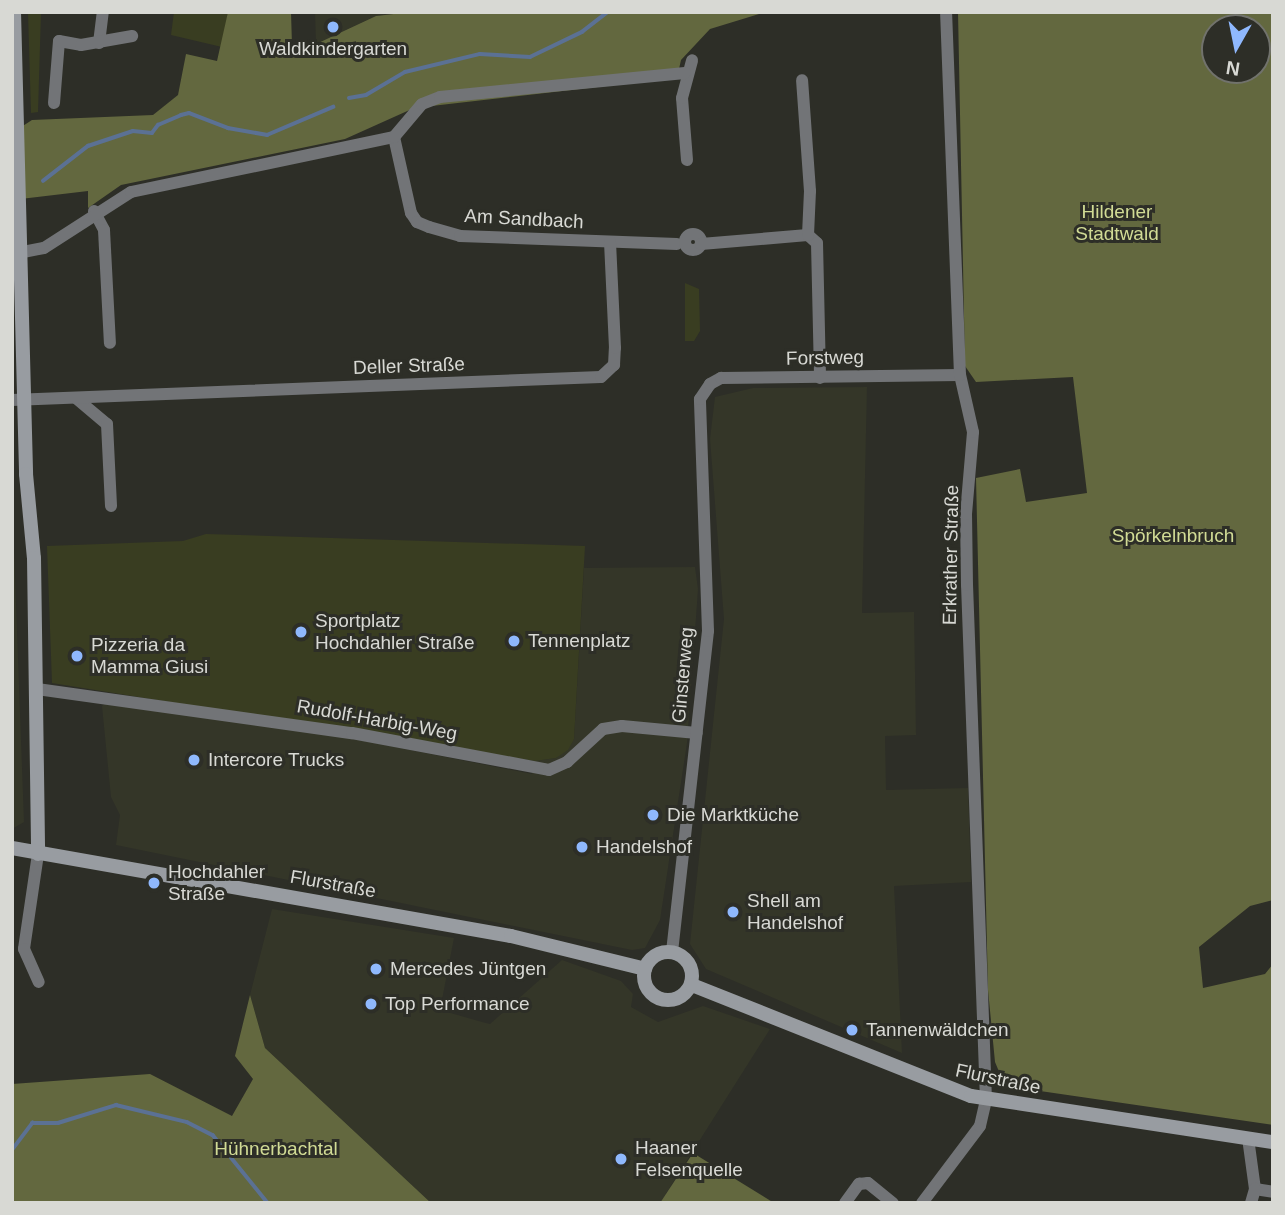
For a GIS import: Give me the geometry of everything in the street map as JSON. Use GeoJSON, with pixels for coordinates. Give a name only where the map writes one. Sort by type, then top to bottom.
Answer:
{"type":"FeatureCollection","features":[{"type":"Feature","properties":{"kind":"main road"},"geometry":{"type":"LineString","coordinates":[[14,12],[17,202],[23,252],[18,400],[37,689],[38,854]]}},
{"type":"Feature","properties":{"kind":"main road","name":"Flurstraße"},"geometry":{"type":"LineString","coordinates":[[12,848],[511,936],[645,969]]}},
{"type":"Feature","properties":{"kind":"main road"},"geometry":{"type":"LineString","coordinates":[[672,952],[689,962],[692,985],[682,997],[664,1000],[645,985],[645,969],[655,956],[672,952]]}},
{"type":"Feature","properties":{"kind":"main road","name":"Flurstraße"},"geometry":{"type":"LineString","coordinates":[[692,985],[948,1089],[986,1100],[1273,1142]]}},
{"type":"Feature","properties":{"kind":"street"},"geometry":{"type":"LineString","coordinates":[[54,103],[59,41],[100,38],[103,12]]}},
{"type":"Feature","properties":{"kind":"street","name":"Erkrather Straße"},"geometry":{"type":"LineString","coordinates":[[947,12],[960,375],[973,432],[967,514],[967,584],[986,1100]]}},
{"type":"Feature","properties":{"kind":"street"},"geometry":{"type":"LineString","coordinates":[[687,160],[685,73],[692,60]]}},
{"type":"Feature","properties":{"kind":"street"},"geometry":{"type":"LineString","coordinates":[[23,252],[44,248],[94,211],[131,192],[394,137],[422,104],[440,97],[685,73]]}},
{"type":"Feature","properties":{"kind":"street"},"geometry":{"type":"LineString","coordinates":[[802,80],[810,191],[808,235]]}},
{"type":"Feature","properties":{"kind":"street","name":"Am Sandbach"},"geometry":{"type":"LineString","coordinates":[[394,137],[417,222],[460,236],[677,244]]}},
{"type":"Feature","properties":{"kind":"street"},"geometry":{"type":"LineString","coordinates":[[94,211],[104,230],[110,343]]}},
{"type":"Feature","properties":{"kind":"street"},"geometry":{"type":"LineString","coordinates":[[701,244],[808,235],[817,243],[820,378]]}},
{"type":"Feature","properties":{"kind":"street","name":"Deller Straße"},"geometry":{"type":"LineString","coordinates":[[18,400],[601,377],[614,365],[610,242]]}},
{"type":"Feature","properties":{"kind":"street","name":"Forstweg"},"geometry":{"type":"LineString","coordinates":[[700,399],[721,378],[960,375]]}},
{"type":"Feature","properties":{"kind":"street"},"geometry":{"type":"LineString","coordinates":[[77,399],[107,424],[111,506]]}},
{"type":"Feature","properties":{"kind":"street","name":"Ginsterweg"},"geometry":{"type":"LineString","coordinates":[[672,952],[708,631],[700,399]]}},
{"type":"Feature","properties":{"kind":"street","name":"Rudolf-Harbig-Weg"},"geometry":{"type":"LineString","coordinates":[[37,689],[352,733],[549,770],[583,747],[603,729],[622,726],[697,733]]}},
{"type":"Feature","properties":{"kind":"street"},"geometry":{"type":"LineString","coordinates":[[38,854],[24,949],[39,982]]}},
{"type":"Feature","properties":{"kind":"street"},"geometry":{"type":"LineString","coordinates":[[922,1203],[981,1125],[986,1100]]}},
{"type":"Feature","properties":{"kind":"street"},"geometry":{"type":"LineString","coordinates":[[1248,1138],[1255,1189],[1251,1203]]}},
{"type":"Feature","properties":{"kind":"street"},"geometry":{"type":"LineString","coordinates":[[845,1203],[859,1184],[868,1183],[893,1203]]}},
{"type":"Feature","properties":{"kind":"street"},"geometry":{"type":"LineString","coordinates":[[1255,1189],[1273,1192]]}},
{"type":"Feature","properties":{"kind":"shaded area","name":"Waldkindergarten"},"geometry":{"type":"Polygon","coordinates":[[[315,12],[406,12],[376,16],[316,44],[315,12]]]}},
{"type":"Feature","properties":{"kind":"shaded area"},"geometry":{"type":"Polygon","coordinates":[[[867,387],[862,613],[914,612],[916,735],[885,736],[886,790],[968,788],[971,882],[894,886],[902,1053],[706,969],[690,944],[724,619],[710,439],[715,397],[753,388],[867,387]]]}},
{"type":"Feature","properties":{"kind":"shaded area"},"geometry":{"type":"Polygon","coordinates":[[[12,494],[24,822],[12,829],[12,494]]]}},
{"type":"Feature","properties":{"kind":"shaded area"},"geometry":{"type":"Polygon","coordinates":[[[695,567],[698,589],[687,743],[660,920],[645,948],[632,950],[116,845],[120,815],[111,797],[102,706],[107,702],[334,735],[532,774],[535,761],[556,758],[574,739],[584,568],[695,567]]]}},
{"type":"Feature","properties":{"kind":"shaded area"},"geometry":{"type":"Polygon","coordinates":[[[272,909],[454,938],[440,1010],[490,1024],[562,960],[621,981],[633,994],[631,1007],[658,1022],[703,1006],[770,1029],[660,1203],[431,1203],[265,1048],[250,995],[272,909]]]}},
{"type":"Feature","properties":{"kind":"green space"},"geometry":{"type":"Polygon","coordinates":[[[28,12],[41,12],[38,112],[31,113],[28,12]]]}},
{"type":"Feature","properties":{"kind":"green space"},"geometry":{"type":"Polygon","coordinates":[[[174,12],[228,12],[222,47],[171,35],[174,12]]]}},
{"type":"Feature","properties":{"kind":"green space"},"geometry":{"type":"Polygon","coordinates":[[[228,12],[291,12],[292,45],[316,44],[376,16],[411,12],[766,12],[710,29],[681,60],[677,78],[414,108],[345,139],[121,185],[88,208],[88,191],[12,200],[12,133],[32,120],[153,115],[178,95],[186,54],[217,61],[228,12]]]}},
{"type":"Feature","properties":{"kind":"green space","name":"Hildener Stadtwald"},"geometry":{"type":"Polygon","coordinates":[[[958,12],[1273,12],[1273,900],[1250,906],[1199,947],[1203,988],[1265,974],[1273,964],[1273,1125],[1005,1086],[995,1062],[988,990],[976,478],[1020,469],[1026,502],[1087,493],[1073,377],[976,382],[965,366],[958,12]]]}},
{"type":"Feature","properties":{"kind":"green space"},"geometry":{"type":"Polygon","coordinates":[[[685,283],[699,289],[700,331],[694,341],[685,341],[685,283]]]}},
{"type":"Feature","properties":{"kind":"green space"},"geometry":{"type":"Polygon","coordinates":[[[206,534],[585,546],[574,739],[568,750],[556,758],[535,761],[52,683],[47,546],[183,541],[206,534]]]}},
{"type":"Feature","properties":{"kind":"green space","name":"Hühnerbachtal"},"geometry":{"type":"Polygon","coordinates":[[[250,995],[265,1048],[431,1203],[12,1203],[12,1084],[150,1074],[232,1116],[253,1079],[235,1056],[250,995]]]}},
{"type":"Feature","properties":{"kind":"green space"},"geometry":{"type":"Polygon","coordinates":[[[693,1153],[774,1203],[660,1203],[693,1153]]]}},
{"type":"Feature","properties":{"kind":"waterway"},"geometry":{"type":"LineString","coordinates":[[349,98],[366,95],[405,72],[480,54],[530,57],[582,32],[608,12]]}},
{"type":"Feature","properties":{"kind":"waterway"},"geometry":{"type":"LineString","coordinates":[[43,181],[88,146],[133,131],[152,133],[158,125],[181,115],[189,113],[228,128],[267,135],[333,107]]}},
{"type":"Feature","properties":{"kind":"waterway"},"geometry":{"type":"LineString","coordinates":[[12,1150],[32,1123],[58,1123],[116,1105],[187,1122],[213,1135],[268,1203]]}},
{"type":"Feature","properties":{"kind":"place","name":"Waldkindergarten"},"geometry":{"type":"Point","coordinates":[333,27]}},
{"type":"Feature","properties":{"kind":"place","name":"Sportplatz Hochdahler Straße"},"geometry":{"type":"Point","coordinates":[301,632]}},
{"type":"Feature","properties":{"kind":"place","name":"Tennenplatz"},"geometry":{"type":"Point","coordinates":[514,641]}},
{"type":"Feature","properties":{"kind":"place","name":"Pizzeria da Mamma Giusi"},"geometry":{"type":"Point","coordinates":[77,656]}},
{"type":"Feature","properties":{"kind":"place","name":"Intercore Trucks"},"geometry":{"type":"Point","coordinates":[194,760]}},
{"type":"Feature","properties":{"kind":"place","name":"Die Marktküche"},"geometry":{"type":"Point","coordinates":[653,815]}},
{"type":"Feature","properties":{"kind":"place","name":"Handelshof"},"geometry":{"type":"Point","coordinates":[582,847]}},
{"type":"Feature","properties":{"kind":"place","name":"Hochdahler Straße"},"geometry":{"type":"Point","coordinates":[154,883]}},
{"type":"Feature","properties":{"kind":"place","name":"Shell am Handelshof"},"geometry":{"type":"Point","coordinates":[733,912]}},
{"type":"Feature","properties":{"kind":"place","name":"Mercedes Jüntgen"},"geometry":{"type":"Point","coordinates":[376,969]}},
{"type":"Feature","properties":{"kind":"place","name":"Top Performance"},"geometry":{"type":"Point","coordinates":[371,1004]}},
{"type":"Feature","properties":{"kind":"place","name":"Tannenwäldchen"},"geometry":{"type":"Point","coordinates":[852,1030]}},
{"type":"Feature","properties":{"kind":"place","name":"Haaner Felsenquelle"},"geometry":{"type":"Point","coordinates":[621,1159]}},
{"type":"Feature","properties":{"kind":"park label","name":"Spörkelnbruch"},"geometry":{"type":"Point","coordinates":[1173,536]}}]}
